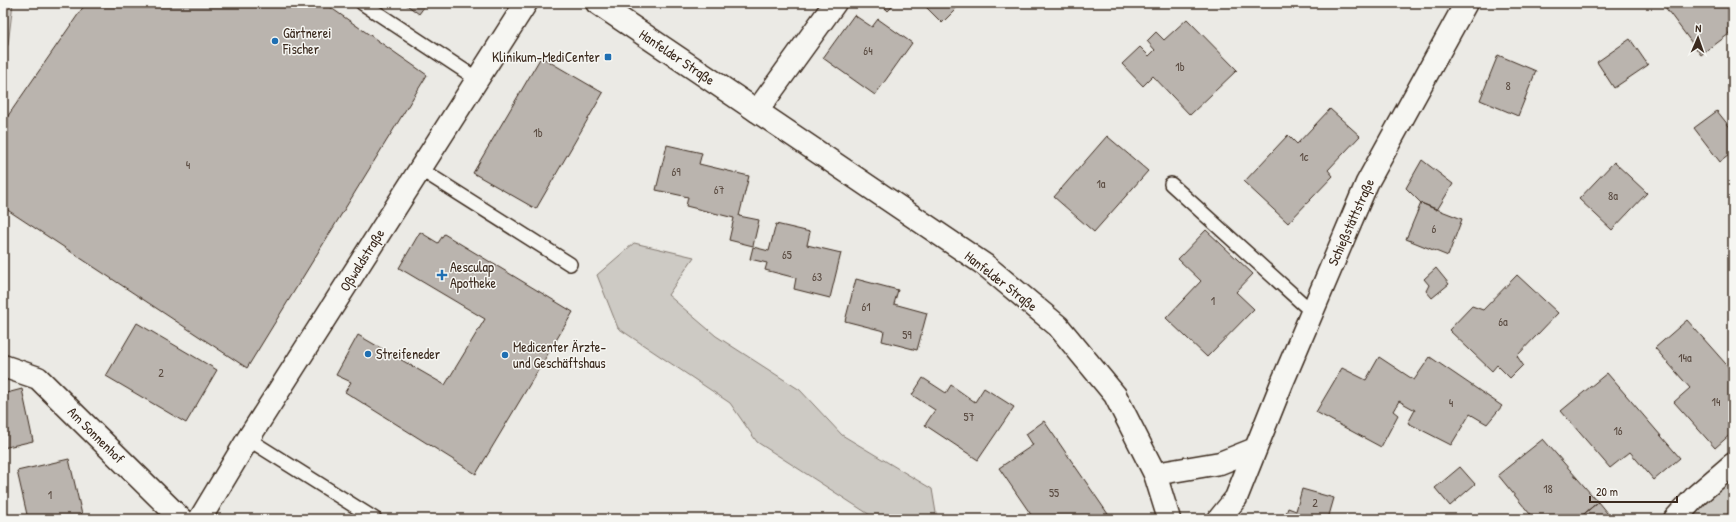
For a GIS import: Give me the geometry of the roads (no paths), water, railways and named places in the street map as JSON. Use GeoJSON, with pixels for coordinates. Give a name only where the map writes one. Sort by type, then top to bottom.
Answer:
{"type":"FeatureCollection","features":[{"type":"Feature","properties":{"kind":"street","name":"Oßwaldstraße"},"geometry":{"type":"LineString","coordinates":[[200,519],[248,439],[526,3]]}},
{"type":"Feature","properties":{"kind":"street","name":"Hanfelder Straße"},"geometry":{"type":"LineString","coordinates":[[597,3],[985,265],[1058,326],[1115,395],[1155,474],[1169,519]]}},
{"type":"Feature","properties":{"kind":"street"},"geometry":{"type":"LineString","coordinates":[[757,111],[835,3]]}},
{"type":"Feature","properties":{"kind":"street","name":"Schießstättstraße"},"geometry":{"type":"LineString","coordinates":[[1220,519],[1236,498],[1312,312],[1367,184],[1466,3]]}},
{"type":"Feature","properties":{"kind":"street","name":"Am Sonnenhof"},"geometry":{"type":"LineString","coordinates":[[3,366],[38,378],[181,519]]}},
{"type":"Feature","properties":{"kind":"street"},"geometry":{"type":"LineString","coordinates":[[1155,474],[1220,464],[1255,449]]}},
{"type":"Feature","properties":{"kind":"street"},"geometry":{"type":"LineString","coordinates":[[1676,519],[1697,495],[1733,464]]}},
{"type":"Feature","properties":{"kind":"lane"},"geometry":{"type":"LineString","coordinates":[[362,3],[477,79]]}},
{"type":"Feature","properties":{"kind":"lane"},"geometry":{"type":"LineString","coordinates":[[420,169],[570,264]]}},
{"type":"Feature","properties":{"kind":"lane"},"geometry":{"type":"LineString","coordinates":[[1171,184],[1312,312]]}},
{"type":"Feature","properties":{"kind":"lane"},"geometry":{"type":"LineString","coordinates":[[248,439],[375,519]]}},
{"type":"Feature","properties":{"kind":"place","name":"Gärtnerei Fischer"},"geometry":{"type":"Point","coordinates":[275,41]}},
{"type":"Feature","properties":{"kind":"place","name":"Klinikum-MediCenter"},"geometry":{"type":"Point","coordinates":[608,57]}},
{"type":"Feature","properties":{"kind":"place","name":"Aesculap Apotheke"},"geometry":{"type":"Point","coordinates":[442,275]}},
{"type":"Feature","properties":{"kind":"place","name":"Streifeneder"},"geometry":{"type":"Point","coordinates":[368,354]}},
{"type":"Feature","properties":{"kind":"place","name":"Medicenter Ärzte- und Geschäftshaus"},"geometry":{"type":"Point","coordinates":[505,355]}}]}
